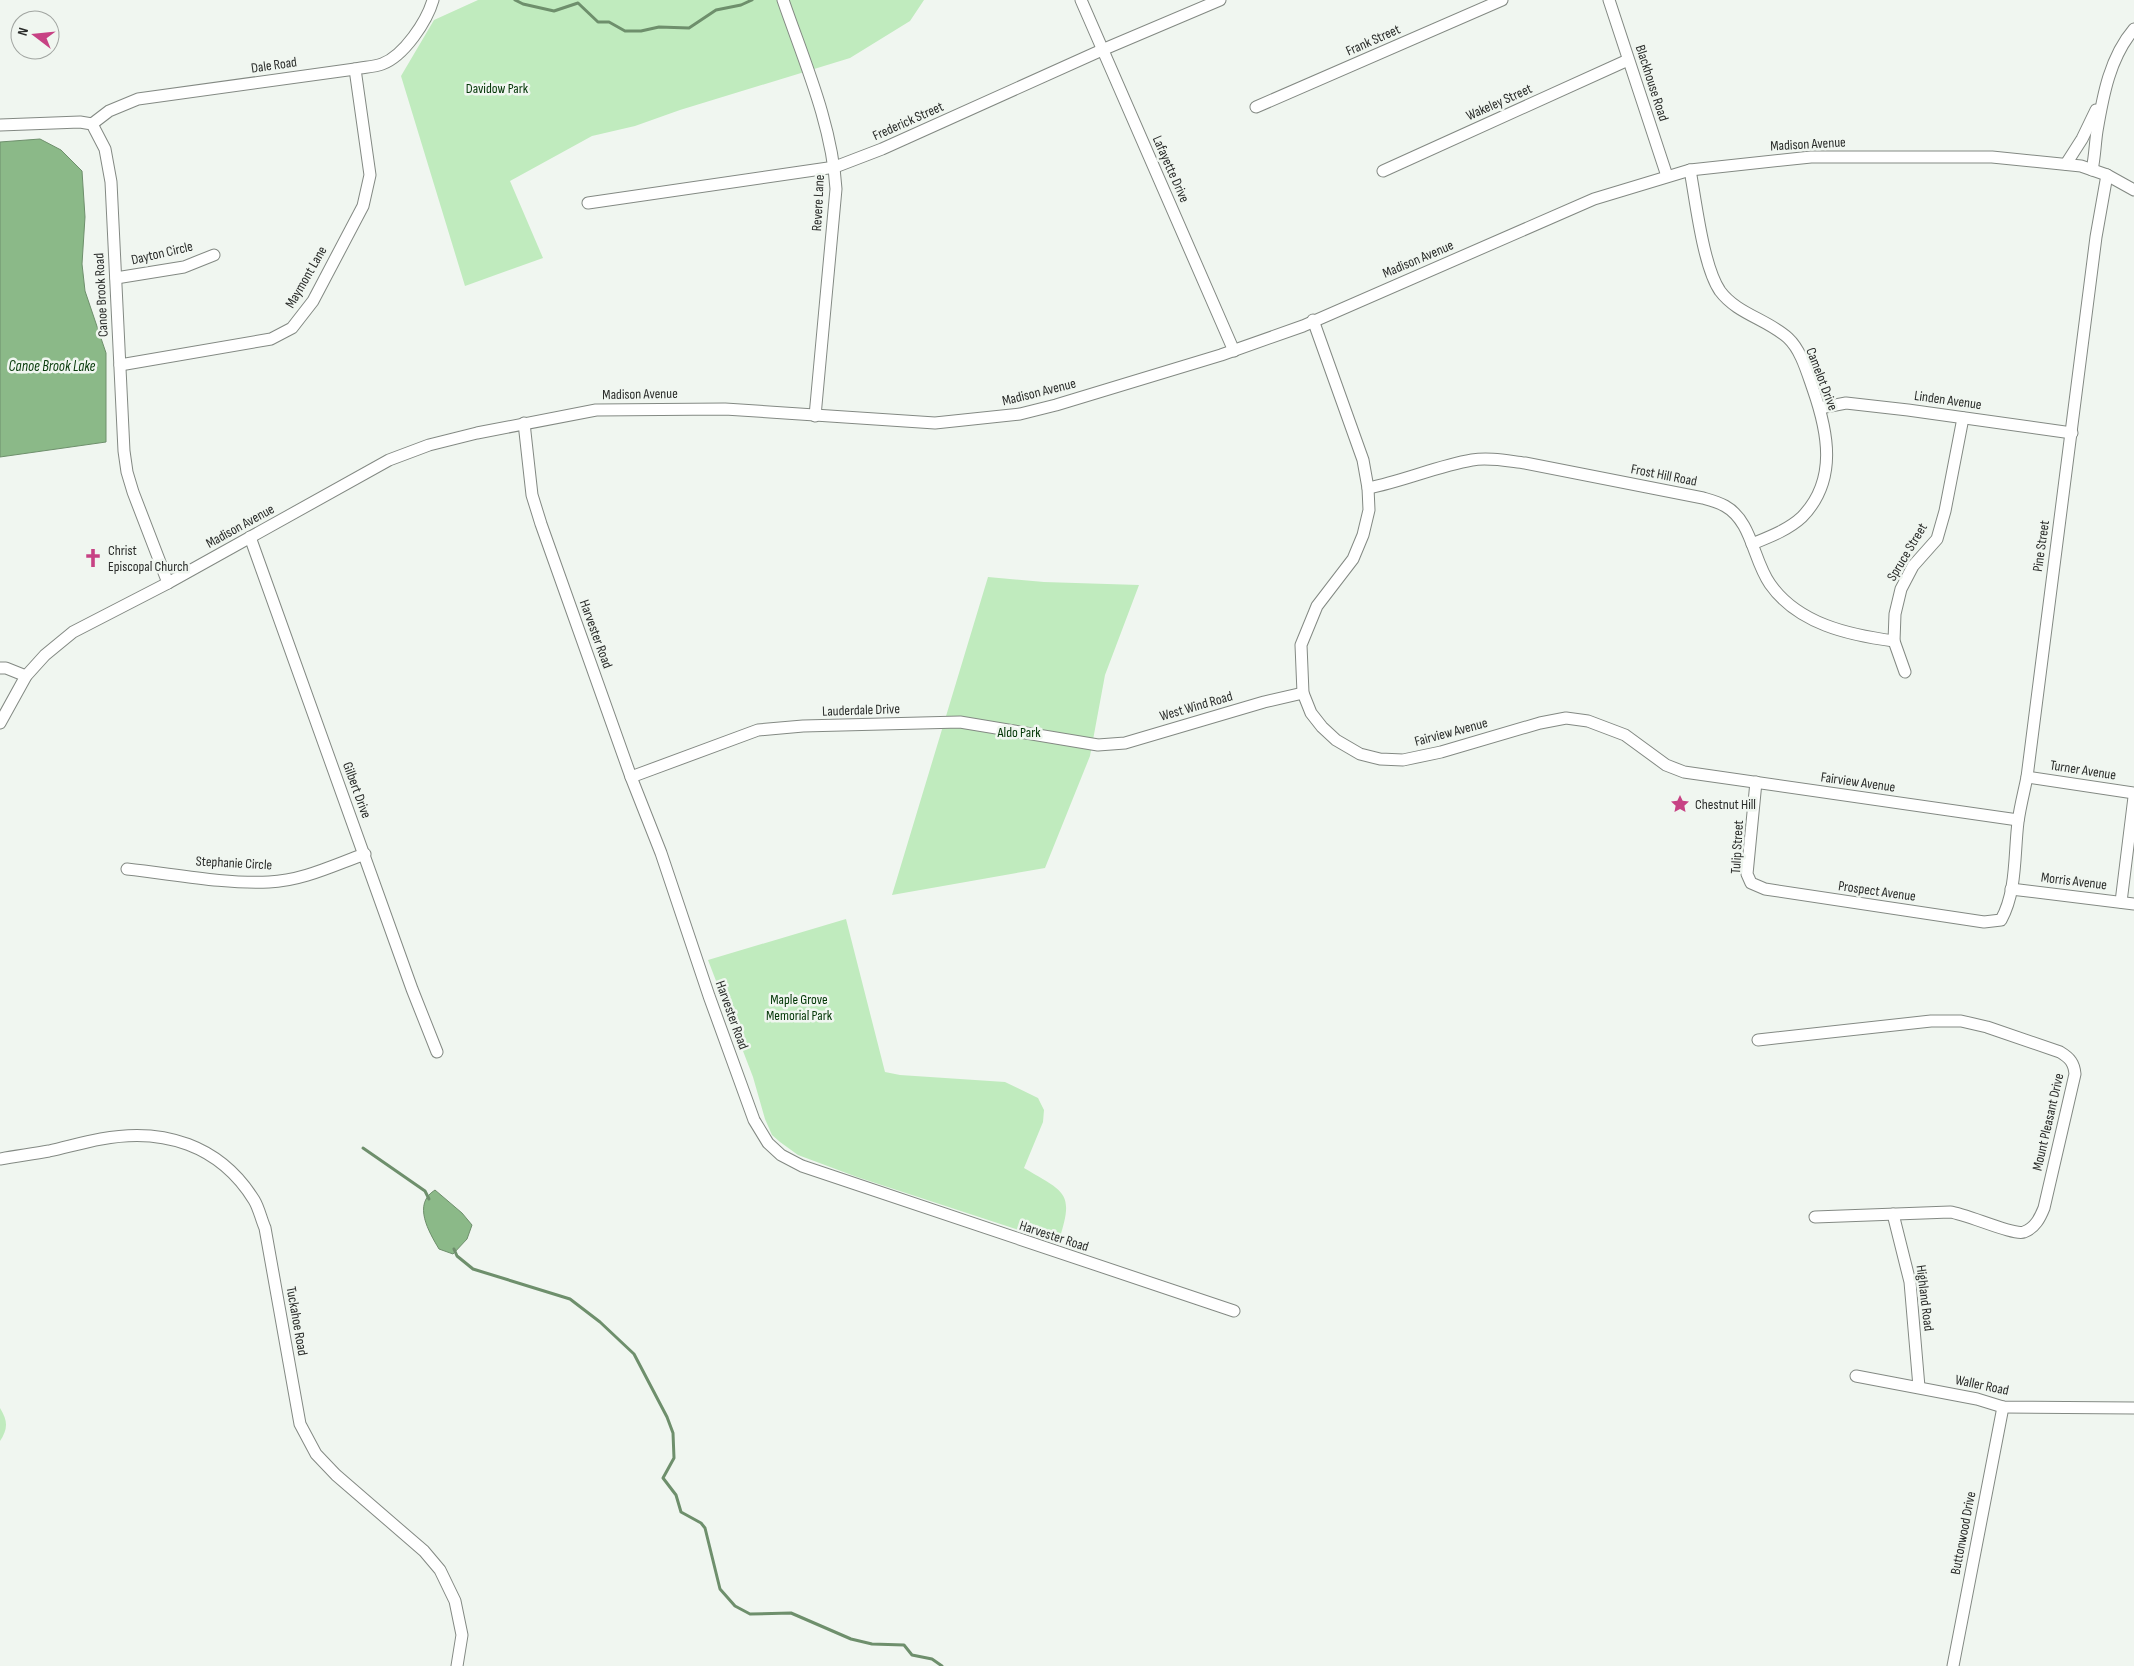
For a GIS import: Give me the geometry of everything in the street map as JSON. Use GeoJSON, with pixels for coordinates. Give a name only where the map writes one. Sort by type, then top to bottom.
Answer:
{"type":"FeatureCollection","features":[{"type":"Feature","properties":{"kind":"street","name":"Dale Road"},"geometry":{"type":"LineString","coordinates":[[92,124],[109,111],[138,99],[383,64],[401,53],[417,31],[433,0]]}},
{"type":"Feature","properties":{"kind":"street","name":"Revere Lane"},"geometry":{"type":"LineString","coordinates":[[783,0],[830,139],[835,167],[836,188],[815,416]]}},
{"type":"Feature","properties":{"kind":"street","name":"Lafayette Drive"},"geometry":{"type":"LineString","coordinates":[[1081,0],[1234,351]]}},
{"type":"Feature","properties":{"kind":"street","name":"Frederick Street"},"geometry":{"type":"LineString","coordinates":[[588,203],[835,167],[882,149],[1102,50],[1220,0]]}},
{"type":"Feature","properties":{"kind":"street","name":"Frank Street"},"geometry":{"type":"LineString","coordinates":[[1256,107],[1502,0]]}},
{"type":"Feature","properties":{"kind":"street","name":"Blackhouse Road"},"geometry":{"type":"LineString","coordinates":[[1610,0],[1667,176]]}},
{"type":"Feature","properties":{"kind":"street"},"geometry":{"type":"LineString","coordinates":[[2066,164],[2082,139],[2102,97],[2124,40],[2134,29]]}},
{"type":"Feature","properties":{"kind":"street","name":"Wakeley Street"},"geometry":{"type":"LineString","coordinates":[[1383,171],[1628,60]]}},
{"type":"Feature","properties":{"kind":"street","name":"Maymont Lane"},"geometry":{"type":"LineString","coordinates":[[120,365],[271,339],[292,328],[313,301],[363,206],[368,191],[370,168],[355,69]]}},
{"type":"Feature","properties":{"kind":"street"},"geometry":{"type":"LineString","coordinates":[[2092,170],[2102,97]]}},
{"type":"Feature","properties":{"kind":"street"},"geometry":{"type":"LineString","coordinates":[[0,125],[80,122],[92,124]]}},
{"type":"Feature","properties":{"kind":"street","name":"Canoe Brook Road"},"geometry":{"type":"LineString","coordinates":[[92,124],[102,140],[110,164],[124,451],[127,472],[168,583]]}},
{"type":"Feature","properties":{"kind":"street","name":"Madison Avenue"},"geometry":{"type":"LineString","coordinates":[[0,723],[26,676],[45,654],[73,632],[168,583],[389,460],[429,445],[524,423],[596,410],[725,409],[935,424],[1020,414],[1056,405],[1234,351],[1303,326],[1594,199],[1690,170],[1811,157],[1992,157],[2066,164],[2092,170],[2107,175],[2134,190]]}},
{"type":"Feature","properties":{"kind":"street","name":"Camelot Drive"},"geometry":{"type":"LineString","coordinates":[[1690,170],[1710,273],[1721,292],[1737,308],[1767,324],[1789,339],[1802,359],[1820,408],[1828,450],[1824,478],[1817,497],[1801,517],[1782,531],[1752,544]]}},
{"type":"Feature","properties":{"kind":"street","name":"Pine Street"},"geometry":{"type":"LineString","coordinates":[[2001,920],[2008,906],[2011,889],[2018,820],[2027,776],[2096,237],[2107,175]]}},
{"type":"Feature","properties":{"kind":"street","name":"Dayton Circle"},"geometry":{"type":"LineString","coordinates":[[116,278],[184,267],[214,255]]}},
{"type":"Feature","properties":{"kind":"street","name":"Fairview Avenue"},"geometry":{"type":"LineString","coordinates":[[1313,320],[1363,460],[1368,488],[1369,510],[1363,535],[1353,559],[1316,606],[1302,645],[1303,693],[1310,713],[1336,740],[1360,754],[1380,759],[1403,760],[1441,752],[1540,723],[1566,718],[1604,725],[1625,735],[1666,766],[1684,772],[2018,820]]}},
{"type":"Feature","properties":{"kind":"street","name":"Linden Avenue"},"geometry":{"type":"LineString","coordinates":[[1820,408],[1846,403],[2072,433]]}},
{"type":"Feature","properties":{"kind":"street","name":"Spruce Street"},"geometry":{"type":"LineString","coordinates":[[1906,672],[1894,641],[1895,614],[1901,590],[1913,566],[1937,538],[1945,511],[1963,418]]}},
{"type":"Feature","properties":{"kind":"street","name":"Harvester Road"},"geometry":{"type":"LineString","coordinates":[[524,423],[532,495],[540,524],[631,777],[661,853],[709,996],[754,1120],[768,1143],[781,1155],[802,1166],[1234,1312]]}},
{"type":"Feature","properties":{"kind":"street","name":"Frost Hill Road"},"geometry":{"type":"LineString","coordinates":[[1368,488],[1394,483],[1474,459],[1498,459],[1703,498],[1724,505],[1737,515],[1770,584],[1786,601],[1808,618],[1852,633],[1894,641]]}},
{"type":"Feature","properties":{"kind":"street","name":"Gilbert Drive"},"geometry":{"type":"LineString","coordinates":[[250,537],[412,988],[437,1052]]}},
{"type":"Feature","properties":{"kind":"street"},"geometry":{"type":"LineString","coordinates":[[0,668],[6,668],[26,676]]}},
{"type":"Feature","properties":{"kind":"street","name":"West Wind Road"},"geometry":{"type":"LineString","coordinates":[[1098,746],[1125,743],[1264,702],[1303,693]]}},
{"type":"Feature","properties":{"kind":"street","name":"Lauderdale Drive"},"geometry":{"type":"LineString","coordinates":[[631,777],[758,730],[803,726],[960,722],[1098,746]]}},
{"type":"Feature","properties":{"kind":"street","name":"Turner Avenue"},"geometry":{"type":"LineString","coordinates":[[2027,776],[2134,793]]}},
{"type":"Feature","properties":{"kind":"street","name":"Tulip Street"},"geometry":{"type":"LineString","coordinates":[[1751,883],[1748,874],[1756,782]]}},
{"type":"Feature","properties":{"kind":"street"},"geometry":{"type":"LineString","coordinates":[[2120,902],[2134,797]]}},
{"type":"Feature","properties":{"kind":"street","name":"Stephanie Circle"},"geometry":{"type":"LineString","coordinates":[[127,869],[232,881],[270,882],[308,875],[365,854]]}},
{"type":"Feature","properties":{"kind":"street","name":"Prospect Avenue"},"geometry":{"type":"LineString","coordinates":[[1751,883],[1765,889],[1984,922],[2001,920]]}},
{"type":"Feature","properties":{"kind":"street","name":"Morris Avenue"},"geometry":{"type":"LineString","coordinates":[[2011,889],[2134,904]]}},
{"type":"Feature","properties":{"kind":"street","name":"Mount Pleasant Drive"},"geometry":{"type":"LineString","coordinates":[[1758,1040],[1931,1020],[1961,1021],[1987,1027],[2060,1052],[2068,1056],[2075,1065],[2076,1074],[2044,1208],[2039,1220],[2025,1231],[2019,1233],[1959,1213],[1814,1217]]}},
{"type":"Feature","properties":{"kind":"street","name":"Tuckahoe Road"},"geometry":{"type":"LineString","coordinates":[[0,1159],[48,1151],[103,1138],[149,1136],[179,1140],[202,1149],[225,1166],[243,1185],[255,1202],[265,1228],[300,1424],[316,1454],[333,1472],[424,1551],[440,1570],[455,1601],[462,1634],[457,1666]]}},
{"type":"Feature","properties":{"kind":"street","name":"Highland Road"},"geometry":{"type":"LineString","coordinates":[[1893,1214],[1910,1282],[1919,1387]]}},
{"type":"Feature","properties":{"kind":"street","name":"Waller Road"},"geometry":{"type":"LineString","coordinates":[[1856,1376],[1919,1387],[2003,1407],[2134,1408]]}},
{"type":"Feature","properties":{"kind":"street","name":"Buttonwood Drive"},"geometry":{"type":"LineString","coordinates":[[1953,1666],[2003,1407]]}},
{"type":"Feature","properties":{"kind":"green space","name":"Davidow Park"},"geometry":{"type":"Polygon","coordinates":[[[478,0],[924,0],[910,21],[850,58],[680,110],[635,126],[592,136],[510,181],[543,258],[465,286],[401,76],[434,20],[478,0]]]}},
{"type":"Feature","properties":{"kind":"green space","name":"Aldo Park"},"geometry":{"type":"Polygon","coordinates":[[[988,577],[1044,582],[1139,585],[1105,675],[1090,756],[1045,868],[892,895],[988,577]]]}},
{"type":"Feature","properties":{"kind":"green space","name":"Maple Grove Memorial Park"},"geometry":{"type":"Polygon","coordinates":[[[846,919],[885,1072],[900,1075],[1005,1082],[1038,1098],[1044,1110],[1043,1122],[1024,1168],[1058,1189],[1063,1196],[1066,1203],[1066,1213],[1058,1243],[857,1177],[798,1155],[772,1135],[765,1119],[753,1077],[708,960],[846,919]]]}},
{"type":"Feature","properties":{"kind":"green space"},"geometry":{"type":"Polygon","coordinates":[[[0,1408],[6,1425],[0,1441],[0,1408]]]}},
{"type":"Feature","properties":{"kind":"water","name":"Canoe Brook Lake"},"geometry":{"type":"Polygon","coordinates":[[[40,139],[61,150],[82,171],[85,217],[82,264],[85,291],[106,353],[106,442],[0,457],[0,142],[40,139]]]}},
{"type":"Feature","properties":{"kind":"water"},"geometry":{"type":"Polygon","coordinates":[[[435,1190],[462,1213],[472,1225],[467,1239],[453,1254],[439,1249],[427,1227],[424,1210],[425,1203],[428,1196],[435,1190]]]}},
{"type":"Feature","properties":{"kind":"waterway"},"geometry":{"type":"LineString","coordinates":[[515,0],[523,4],[554,11],[578,3],[598,22],[609,22],[625,31],[641,31],[659,27],[689,28],[716,10],[741,5],[752,0]]}},
{"type":"Feature","properties":{"kind":"waterway"},"geometry":{"type":"LineString","coordinates":[[363,1148],[425,1191],[429,1199]]}},
{"type":"Feature","properties":{"kind":"waterway"},"geometry":{"type":"LineString","coordinates":[[454,1249],[457,1256],[473,1269],[570,1299],[600,1322],[634,1354],[667,1417],[673,1433],[674,1458],[663,1478],[676,1495],[681,1512],[701,1523],[705,1528],[720,1589],[735,1606],[750,1614],[791,1613],[851,1639],[872,1644],[904,1645],[912,1655],[932,1659],[942,1666]]}},
{"type":"Feature","properties":{"kind":"place","name":"Christ Episcopal Church"},"geometry":{"type":"Point","coordinates":[93,558]}},
{"type":"Feature","properties":{"kind":"place","name":"Chestnut Hill"},"geometry":{"type":"Point","coordinates":[1680,804]}}]}
